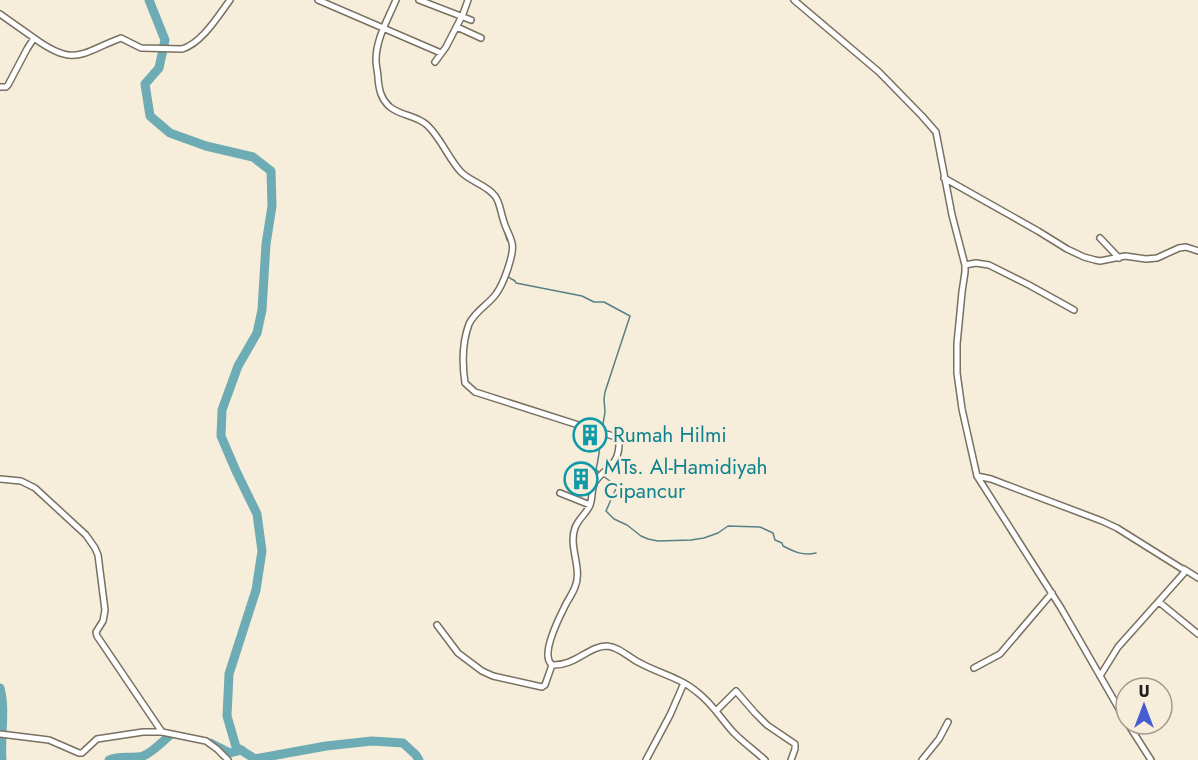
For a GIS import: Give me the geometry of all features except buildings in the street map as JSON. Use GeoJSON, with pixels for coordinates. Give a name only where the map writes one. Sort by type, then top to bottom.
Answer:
{"type":"FeatureCollection","features":[{"type":"Feature","properties":{"kind":"street"},"geometry":{"type":"LineString","coordinates":[[0,14],[34,38],[62,54],[72,56],[81,55],[121,38],[146,48],[188,48],[207,30],[230,0]]}},
{"type":"Feature","properties":{"kind":"street"},"geometry":{"type":"LineString","coordinates":[[318,0],[441,53]]}},
{"type":"Feature","properties":{"kind":"street"},"geometry":{"type":"LineString","coordinates":[[396,0],[384,28],[376,60],[382,98],[400,113],[415,117],[425,123],[434,132],[463,174],[495,195],[513,244],[500,288],[496,295],[479,309],[470,322],[465,336],[463,350],[465,383],[470,389],[481,394],[616,437],[619,440],[618,455],[610,468],[593,485],[590,505],[576,524],[574,553],[578,577],[576,587],[564,607],[550,645],[548,656],[552,665],[544,687],[492,676],[482,671],[458,653],[437,625]]}},
{"type":"Feature","properties":{"kind":"street"},"geometry":{"type":"LineString","coordinates":[[418,0],[471,20]]}},
{"type":"Feature","properties":{"kind":"street"},"geometry":{"type":"LineString","coordinates":[[435,62],[457,27],[468,0]]}},
{"type":"Feature","properties":{"kind":"street"},"geometry":{"type":"LineString","coordinates":[[794,0],[879,72],[936,132],[944,178],[965,265],[957,344],[957,373],[962,409],[977,476],[1052,593],[1114,700]]}},
{"type":"Feature","properties":{"kind":"street"},"geometry":{"type":"LineString","coordinates":[[457,27],[481,38]]}},
{"type":"Feature","properties":{"kind":"street"},"geometry":{"type":"LineString","coordinates":[[0,87],[8,85],[34,38]]}},
{"type":"Feature","properties":{"kind":"street"},"geometry":{"type":"LineString","coordinates":[[944,178],[1083,257],[1101,261],[1125,256],[1146,259],[1156,258],[1179,248],[1192,248],[1198,251]]}},
{"type":"Feature","properties":{"kind":"street"},"geometry":{"type":"LineString","coordinates":[[1100,238],[1119,258]]}},
{"type":"Feature","properties":{"kind":"street"},"geometry":{"type":"LineString","coordinates":[[965,265],[976,263],[989,265],[1074,310]]}},
{"type":"Feature","properties":{"kind":"street"},"geometry":{"type":"LineString","coordinates":[[977,476],[1002,483],[1102,521],[1198,578]]}},
{"type":"Feature","properties":{"kind":"street"},"geometry":{"type":"LineString","coordinates":[[0,479],[21,481],[35,488],[91,542],[98,555],[105,610],[103,621],[96,632],[97,636],[162,732]]}},
{"type":"Feature","properties":{"kind":"street"},"geometry":{"type":"LineString","coordinates":[[560,492],[590,505]]}},
{"type":"Feature","properties":{"kind":"street"},"geometry":{"type":"LineString","coordinates":[[1100,676],[1118,647],[1184,573],[1182,568]]}},
{"type":"Feature","properties":{"kind":"street"},"geometry":{"type":"LineString","coordinates":[[974,668],[1000,654],[1052,593]]}},
{"type":"Feature","properties":{"kind":"street"},"geometry":{"type":"LineString","coordinates":[[1159,602],[1198,634]]}},
{"type":"Feature","properties":{"kind":"street"},"geometry":{"type":"LineString","coordinates":[[552,665],[572,662],[601,647],[617,648],[638,663],[684,683],[698,692],[717,710],[735,734],[765,760]]}},
{"type":"Feature","properties":{"kind":"street"},"geometry":{"type":"LineString","coordinates":[[646,760],[684,683]]}},
{"type":"Feature","properties":{"kind":"street"},"geometry":{"type":"LineString","coordinates":[[717,710],[736,691],[768,725],[795,744],[791,760]]}},
{"type":"Feature","properties":{"kind":"street"},"geometry":{"type":"LineString","coordinates":[[922,760],[939,739],[948,722]]}},
{"type":"Feature","properties":{"kind":"street"},"geometry":{"type":"LineString","coordinates":[[3,734],[49,740],[82,753],[97,739],[143,732],[162,732],[206,741],[228,760]]}},
{"type":"Feature","properties":{"kind":"street"},"geometry":{"type":"LineString","coordinates":[[1136,736],[1151,760]]}},
{"type":"Feature","properties":{"kind":"waterway"},"geometry":{"type":"LineString","coordinates":[[149,0],[165,40],[159,68],[145,84],[150,116],[170,133],[206,146],[253,157],[271,171],[272,206],[266,244],[262,310],[257,333],[238,366],[222,410],[221,436],[257,514],[262,551],[256,590],[229,674],[227,716],[236,747],[255,759],[326,746],[372,741],[403,743],[419,760]]}},
{"type":"Feature","properties":{"kind":"waterway"},"geometry":{"type":"LineString","coordinates":[[484,190],[494,199],[499,213]]}},
{"type":"Feature","properties":{"kind":"waterway"},"geometry":{"type":"LineString","coordinates":[[504,229],[507,240],[509,240]]}},
{"type":"Feature","properties":{"kind":"waterway"},"geometry":{"type":"LineString","coordinates":[[508,277],[516,283],[582,296],[594,302],[604,302],[630,316],[605,392],[602,430]]}},
{"type":"Feature","properties":{"kind":"waterway"},"geometry":{"type":"LineString","coordinates":[[599,473],[596,469],[601,435]]}},
{"type":"Feature","properties":{"kind":"waterway"},"geometry":{"type":"LineString","coordinates":[[603,476],[617,486],[606,511],[614,519],[648,539],[691,540],[718,533],[728,526],[760,527],[773,533],[775,540],[791,550],[803,554],[816,553]]}},
{"type":"Feature","properties":{"kind":"waterway"},"geometry":{"type":"LineString","coordinates":[[0,688],[3,705],[2,760]]}},
{"type":"Feature","properties":{"kind":"waterway"},"geometry":{"type":"LineString","coordinates":[[109,760],[143,756],[170,735]]}},
{"type":"Feature","properties":{"kind":"waterway"},"geometry":{"type":"LineString","coordinates":[[210,743],[230,753],[242,750]]}},
{"type":"Feature","properties":{"kind":"place","name":"Rumah Hilmi"},"geometry":{"type":"Point","coordinates":[590,435]}},
{"type":"Feature","properties":{"kind":"place","name":"MTs. Al-Hamidiyah Cipancur"},"geometry":{"type":"Point","coordinates":[581,479]}}]}
